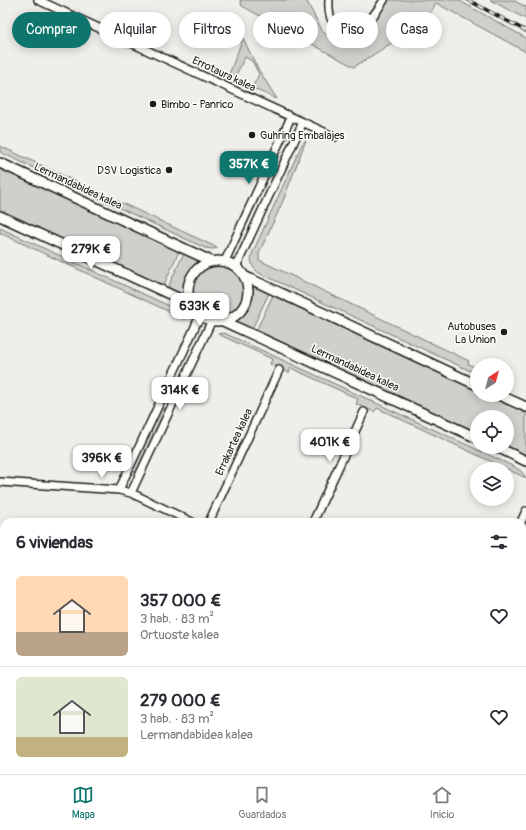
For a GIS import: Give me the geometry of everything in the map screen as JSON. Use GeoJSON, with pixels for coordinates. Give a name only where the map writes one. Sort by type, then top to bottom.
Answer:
{"type":"FeatureCollection","features":[{"type":"Feature","properties":{"kind":"street","name":"Errotaura kalea"},"geometry":{"type":"LineString","coordinates":[[38,0],[335,137]]}},
{"type":"Feature","properties":{"kind":"street"},"geometry":{"type":"LineString","coordinates":[[330,0],[329,6],[334,24],[338,29],[350,31],[372,18],[384,0]]}},
{"type":"Feature","properties":{"kind":"street"},"geometry":{"type":"LineString","coordinates":[[224,261],[291,117]]}},
{"type":"Feature","properties":{"kind":"street"},"geometry":{"type":"LineString","coordinates":[[236,267],[303,122]]}},
{"type":"Feature","properties":{"kind":"street","name":"Lermandabidea kalea"},"geometry":{"type":"LineString","coordinates":[[0,163],[211,261]]}},
{"type":"Feature","properties":{"kind":"street"},"geometry":{"type":"LineString","coordinates":[[266,171],[278,177]]}},
{"type":"Feature","properties":{"kind":"street"},"geometry":{"type":"LineString","coordinates":[[0,216],[191,304],[200,315],[212,320],[223,321],[236,315],[246,304],[248,290],[244,276]]}},
{"type":"Feature","properties":{"kind":"street"},"geometry":{"type":"LineString","coordinates":[[191,304],[188,291],[191,278],[196,270],[211,261],[224,261],[236,267],[244,276],[470,382]]}},
{"type":"Feature","properties":{"kind":"street"},"geometry":{"type":"LineString","coordinates":[[119,490],[200,315]]}},
{"type":"Feature","properties":{"kind":"street"},"geometry":{"type":"LineString","coordinates":[[131,493],[212,320]]}},
{"type":"Feature","properties":{"kind":"street","name":"Lermandabidea kalea"},"geometry":{"type":"LineString","coordinates":[[223,321],[470,435]]}},
{"type":"Feature","properties":{"kind":"street","name":"Errakartea kalea"},"geometry":{"type":"LineString","coordinates":[[211,518],[279,370]]}},
{"type":"Feature","properties":{"kind":"street"},"geometry":{"type":"LineString","coordinates":[[514,402],[526,408]]}},
{"type":"Feature","properties":{"kind":"street"},"geometry":{"type":"LineString","coordinates":[[315,518],[364,412]]}},
{"type":"Feature","properties":{"kind":"street"},"geometry":{"type":"LineString","coordinates":[[513,454],[526,460]]}},
{"type":"Feature","properties":{"kind":"street"},"geometry":{"type":"LineString","coordinates":[[0,482],[119,490],[131,493],[184,518]]}},
{"type":"Feature","properties":{"kind":"shaded area"},"geometry":{"type":"Polygon","coordinates":[[[240,0],[306,0],[312,12],[253,12],[242,6],[240,0]]]}},
{"type":"Feature","properties":{"kind":"shaded area"},"geometry":{"type":"Polygon","coordinates":[[[387,0],[458,0],[526,38],[526,52],[436,3],[431,12],[386,12],[386,47],[354,67],[318,47],[318,23],[323,32],[326,34],[326,48],[378,48],[378,12],[375,12],[387,0]]]}},
{"type":"Feature","properties":{"kind":"shaded area"},"geometry":{"type":"Polygon","coordinates":[[[490,0],[513,0],[526,7],[526,19],[490,0]]]}},
{"type":"Feature","properties":{"kind":"shaded area"},"geometry":{"type":"Polygon","coordinates":[[[245,42],[258,69],[277,99],[252,88],[259,74],[252,61],[245,57],[234,79],[228,77],[239,48],[245,48],[245,42]]]}},
{"type":"Feature","properties":{"kind":"shaded area"},"geometry":{"type":"Polygon","coordinates":[[[306,140],[283,201],[259,253],[259,260],[469,361],[468,364],[470,365],[470,371],[259,273],[253,267],[251,262],[252,254],[302,144],[306,140]]]}},
{"type":"Feature","properties":{"kind":"shaded area"},"geometry":{"type":"Polygon","coordinates":[[[0,146],[218,248],[205,248],[0,152],[0,146]]]}},
{"type":"Feature","properties":{"kind":"shaded area"},"geometry":{"type":"Polygon","coordinates":[[[0,167],[179,251],[163,287],[0,211],[0,167]]]}},
{"type":"Feature","properties":{"kind":"shaded area"},"geometry":{"type":"Polygon","coordinates":[[[0,228],[178,310],[185,319],[0,233],[0,228]]]}},
{"type":"Feature","properties":{"kind":"shaded area"},"geometry":{"type":"Polygon","coordinates":[[[184,253],[201,260],[186,276],[183,291],[184,297],[167,289],[184,253]]]}},
{"type":"Feature","properties":{"kind":"shaded area"},"geometry":{"type":"Polygon","coordinates":[[[223,266],[228,267],[236,273],[242,281],[242,301],[236,309],[228,315],[213,316],[208,315],[200,309],[194,301],[193,286],[194,281],[200,273],[208,267],[223,266]]]}},
{"type":"Feature","properties":{"kind":"shaded area"},"geometry":{"type":"Polygon","coordinates":[[[254,285],[269,293],[252,329],[236,322],[250,306],[253,297],[254,285]]]}},
{"type":"Feature","properties":{"kind":"shaded area"},"geometry":{"type":"Polygon","coordinates":[[[273,295],[470,386],[470,402],[504,402],[526,412],[526,456],[514,450],[514,410],[470,410],[470,431],[256,331],[273,295]]]}},
{"type":"Feature","properties":{"kind":"shaded area"},"geometry":{"type":"Polygon","coordinates":[[[224,333],[470,446],[470,452],[377,408],[374,412],[356,404],[358,399],[291,368],[289,373],[270,364],[272,359],[218,334],[224,333]]]}},
{"type":"Feature","properties":{"kind":"shaded area"},"geometry":{"type":"Polygon","coordinates":[[[161,408],[164,408],[165,410],[136,472],[132,471],[161,408]]]}},
{"type":"Feature","properties":{"kind":"shaded area"},"geometry":{"type":"Polygon","coordinates":[[[475,454],[487,454],[504,462],[492,462],[475,454]]]}},
{"type":"Feature","properties":{"kind":"shaded area"},"geometry":{"type":"Polygon","coordinates":[[[514,467],[522,472],[526,478],[514,472],[514,467]]]}},
{"type":"Feature","properties":{"kind":"railway"},"geometry":{"type":"LineString","coordinates":[[468,0],[526,31]]}},
{"type":"Feature","properties":{"kind":"place","name":"Bimbo - Panrico"},"geometry":{"type":"Point","coordinates":[153,104]}},
{"type":"Feature","properties":{"kind":"place","name":"Guhring Embalajes"},"geometry":{"type":"Point","coordinates":[252,135]}},
{"type":"Feature","properties":{"kind":"place","name":"DSV Logistica"},"geometry":{"type":"Point","coordinates":[169,170]}},
{"type":"Feature","properties":{"kind":"place","name":"Autobuses La Union"},"geometry":{"type":"Point","coordinates":[504,332]}}]}
